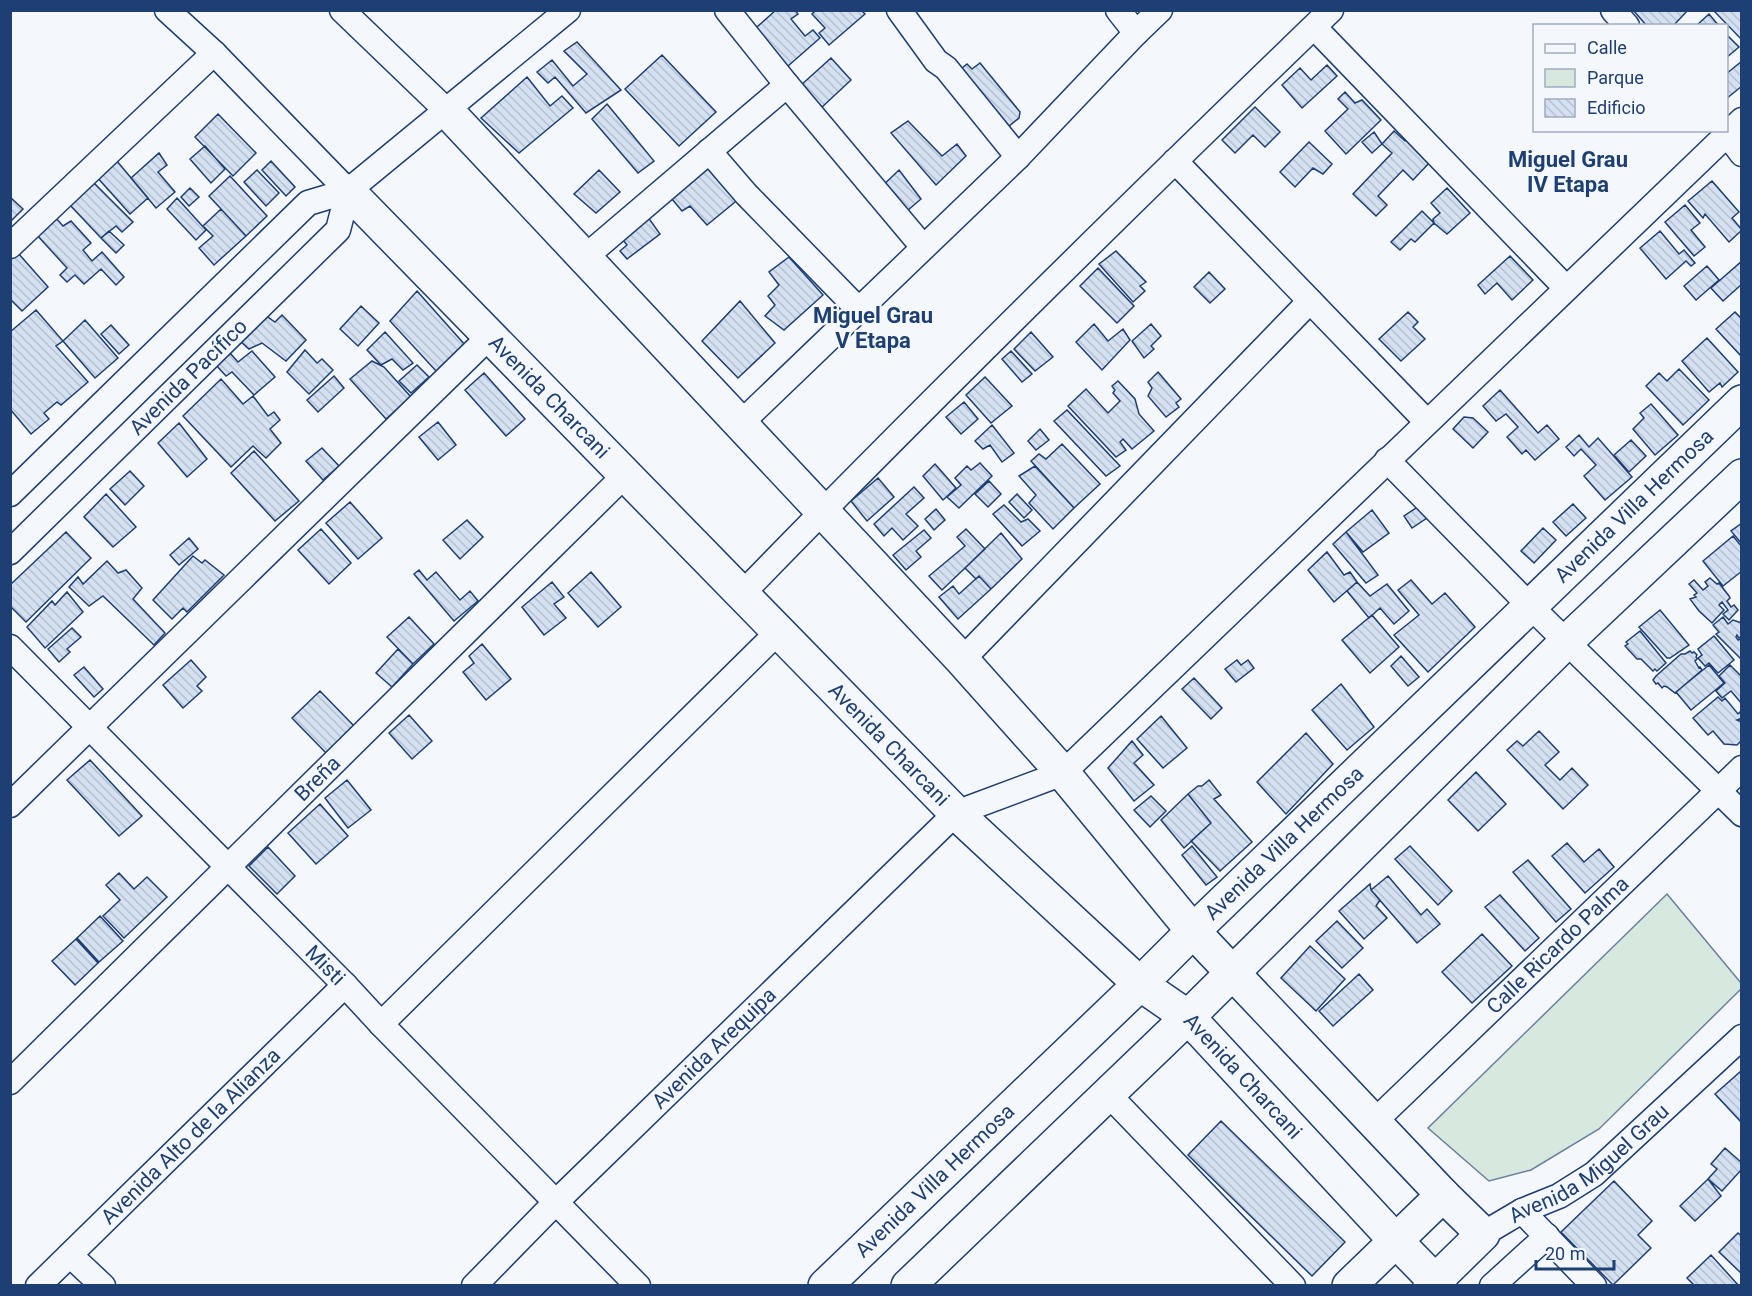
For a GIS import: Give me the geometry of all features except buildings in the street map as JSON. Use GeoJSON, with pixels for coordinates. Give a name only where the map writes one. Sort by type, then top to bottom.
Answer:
{"type":"FeatureCollection","features":[{"type":"Feature","properties":{"kind":"street"},"geometry":{"type":"LineString","coordinates":[[167,10],[214,53],[348,191]]}},
{"type":"Feature","properties":{"kind":"street"},"geometry":{"type":"LineString","coordinates":[[342,10],[447,111],[962,660],[1063,773],[1193,931],[1443,1195],[1483,1234]]}},
{"type":"Feature","properties":{"kind":"street"},"geometry":{"type":"LineString","coordinates":[[727,10],[787,85],[924,247]]}},
{"type":"Feature","properties":{"kind":"street"},"geometry":{"type":"LineString","coordinates":[[899,10],[936,61],[946,68],[1018,156]]}},
{"type":"Feature","properties":{"kind":"street"},"geometry":{"type":"LineString","coordinates":[[1118,10],[1136,33]]}},
{"type":"Feature","properties":{"kind":"street"},"geometry":{"type":"LineString","coordinates":[[741,423],[1018,156],[1160,10]]}},
{"type":"Feature","properties":{"kind":"street"},"geometry":{"type":"LineString","coordinates":[[742,594],[1175,161],[1331,10]]}},
{"type":"Feature","properties":{"kind":"street"},"geometry":{"type":"LineString","coordinates":[[1613,10],[1625,24]]}},
{"type":"Feature","properties":{"kind":"street","name":"Avenida Pacífico"},"geometry":{"type":"LineString","coordinates":[[10,494],[308,203],[348,191],[447,111],[557,14]]}},
{"type":"Feature","properties":{"kind":"street"},"geometry":{"type":"LineString","coordinates":[[1314,27],[1566,288]]}},
{"type":"Feature","properties":{"kind":"street"},"geometry":{"type":"LineString","coordinates":[[10,246],[214,53]]}},
{"type":"Feature","properties":{"kind":"street"},"geometry":{"type":"LineString","coordinates":[[584,258],[787,85]]}},
{"type":"Feature","properties":{"kind":"street"},"geometry":{"type":"LineString","coordinates":[[1731,128],[1742,154]]}},
{"type":"Feature","properties":{"kind":"street"},"geometry":{"type":"LineString","coordinates":[[956,813],[1063,773],[1727,132]]}},
{"type":"Feature","properties":{"kind":"street"},"geometry":{"type":"LineString","coordinates":[[709,151],[746,194],[858,309]]}},
{"type":"Feature","properties":{"kind":"street"},"geometry":{"type":"LineString","coordinates":[[1175,161],[1427,422]]}},
{"type":"Feature","properties":{"kind":"street","name":"Avenida Pacífico"},"geometry":{"type":"LineString","coordinates":[[10,552],[338,230],[348,191]]}},
{"type":"Feature","properties":{"kind":"street","name":"Avenida Charcani"},"geometry":{"type":"LineString","coordinates":[[348,191],[956,813],[1140,984],[1188,1017],[1435,1284]]}},
{"type":"Feature","properties":{"kind":"street"},"geometry":{"type":"LineString","coordinates":[[962,660],[1310,301]]}},
{"type":"Feature","properties":{"kind":"street"},"geometry":{"type":"LineString","coordinates":[[10,805],[490,336]]}},
{"type":"Feature","properties":{"kind":"street","name":"Avenida Villa Hermosa"},"geometry":{"type":"LineString","coordinates":[[825,1286],[1742,402]]}},
{"type":"Feature","properties":{"kind":"street"},"geometry":{"type":"LineString","coordinates":[[1387,460],[1566,642],[1742,814]]}},
{"type":"Feature","properties":{"kind":"street","name":"Breña"},"geometry":{"type":"LineString","coordinates":[[10,1082],[625,475]]}},
{"type":"Feature","properties":{"kind":"street"},"geometry":{"type":"LineString","coordinates":[[909,1286],[1188,1017],[1566,642],[1742,476]]}},
{"type":"Feature","properties":{"kind":"street"},"geometry":{"type":"LineString","coordinates":[[381,1024],[778,632]]}},
{"type":"Feature","properties":{"kind":"street","name":"Misti"},"geometry":{"type":"LineString","coordinates":[[10,647],[345,985],[638,1286]]}},
{"type":"Feature","properties":{"kind":"street","name":"Calle Ricardo Palma"},"geometry":{"type":"LineString","coordinates":[[1374,1122],[1742,768]]}},
{"type":"Feature","properties":{"kind":"street","name":"Avenida Arequipa"},"geometry":{"type":"LineString","coordinates":[[474,1286],[556,1202],[956,813]]}},
{"type":"Feature","properties":{"kind":"street","name":"Avenida Alto de la Alianza"},"geometry":{"type":"LineString","coordinates":[[38,1286],[345,985]]}},
{"type":"Feature","properties":{"kind":"street","name":"Avenida Miguel Grau"},"geometry":{"type":"LineString","coordinates":[[1435,1284],[1483,1234],[1522,1211],[1559,1196],[1594,1174],[1742,1037]]}},
{"type":"Feature","properties":{"kind":"street"},"geometry":{"type":"LineString","coordinates":[[1108,1094],[1293,1286]]}},
{"type":"Feature","properties":{"kind":"street"},"geometry":{"type":"LineString","coordinates":[[1349,1286],[1443,1195]]}},
{"type":"Feature","properties":{"kind":"street"},"geometry":{"type":"LineString","coordinates":[[1522,1211],[1594,1286]]}},
{"type":"Feature","properties":{"kind":"street"},"geometry":{"type":"LineString","coordinates":[[1492,1286],[1547,1236]]}},
{"type":"Feature","properties":{"kind":"street"},"geometry":{"type":"LineString","coordinates":[[70,1255],[103,1286]]}},
{"type":"Feature","properties":{"kind":"green space"},"geometry":{"type":"Polygon","coordinates":[[[1667,894],[1741,983],[1741,989],[1599,1129],[1531,1170],[1489,1181],[1428,1128],[1667,894]]]}},
{"type":"Feature","properties":{"kind":"district","name":"Miguel Grau IV Etapa"},"geometry":{"type":"Point","coordinates":[1568,172]}},
{"type":"Feature","properties":{"kind":"district","name":"Miguel Grau V Etapa"},"geometry":{"type":"Point","coordinates":[873,328]}}]}
